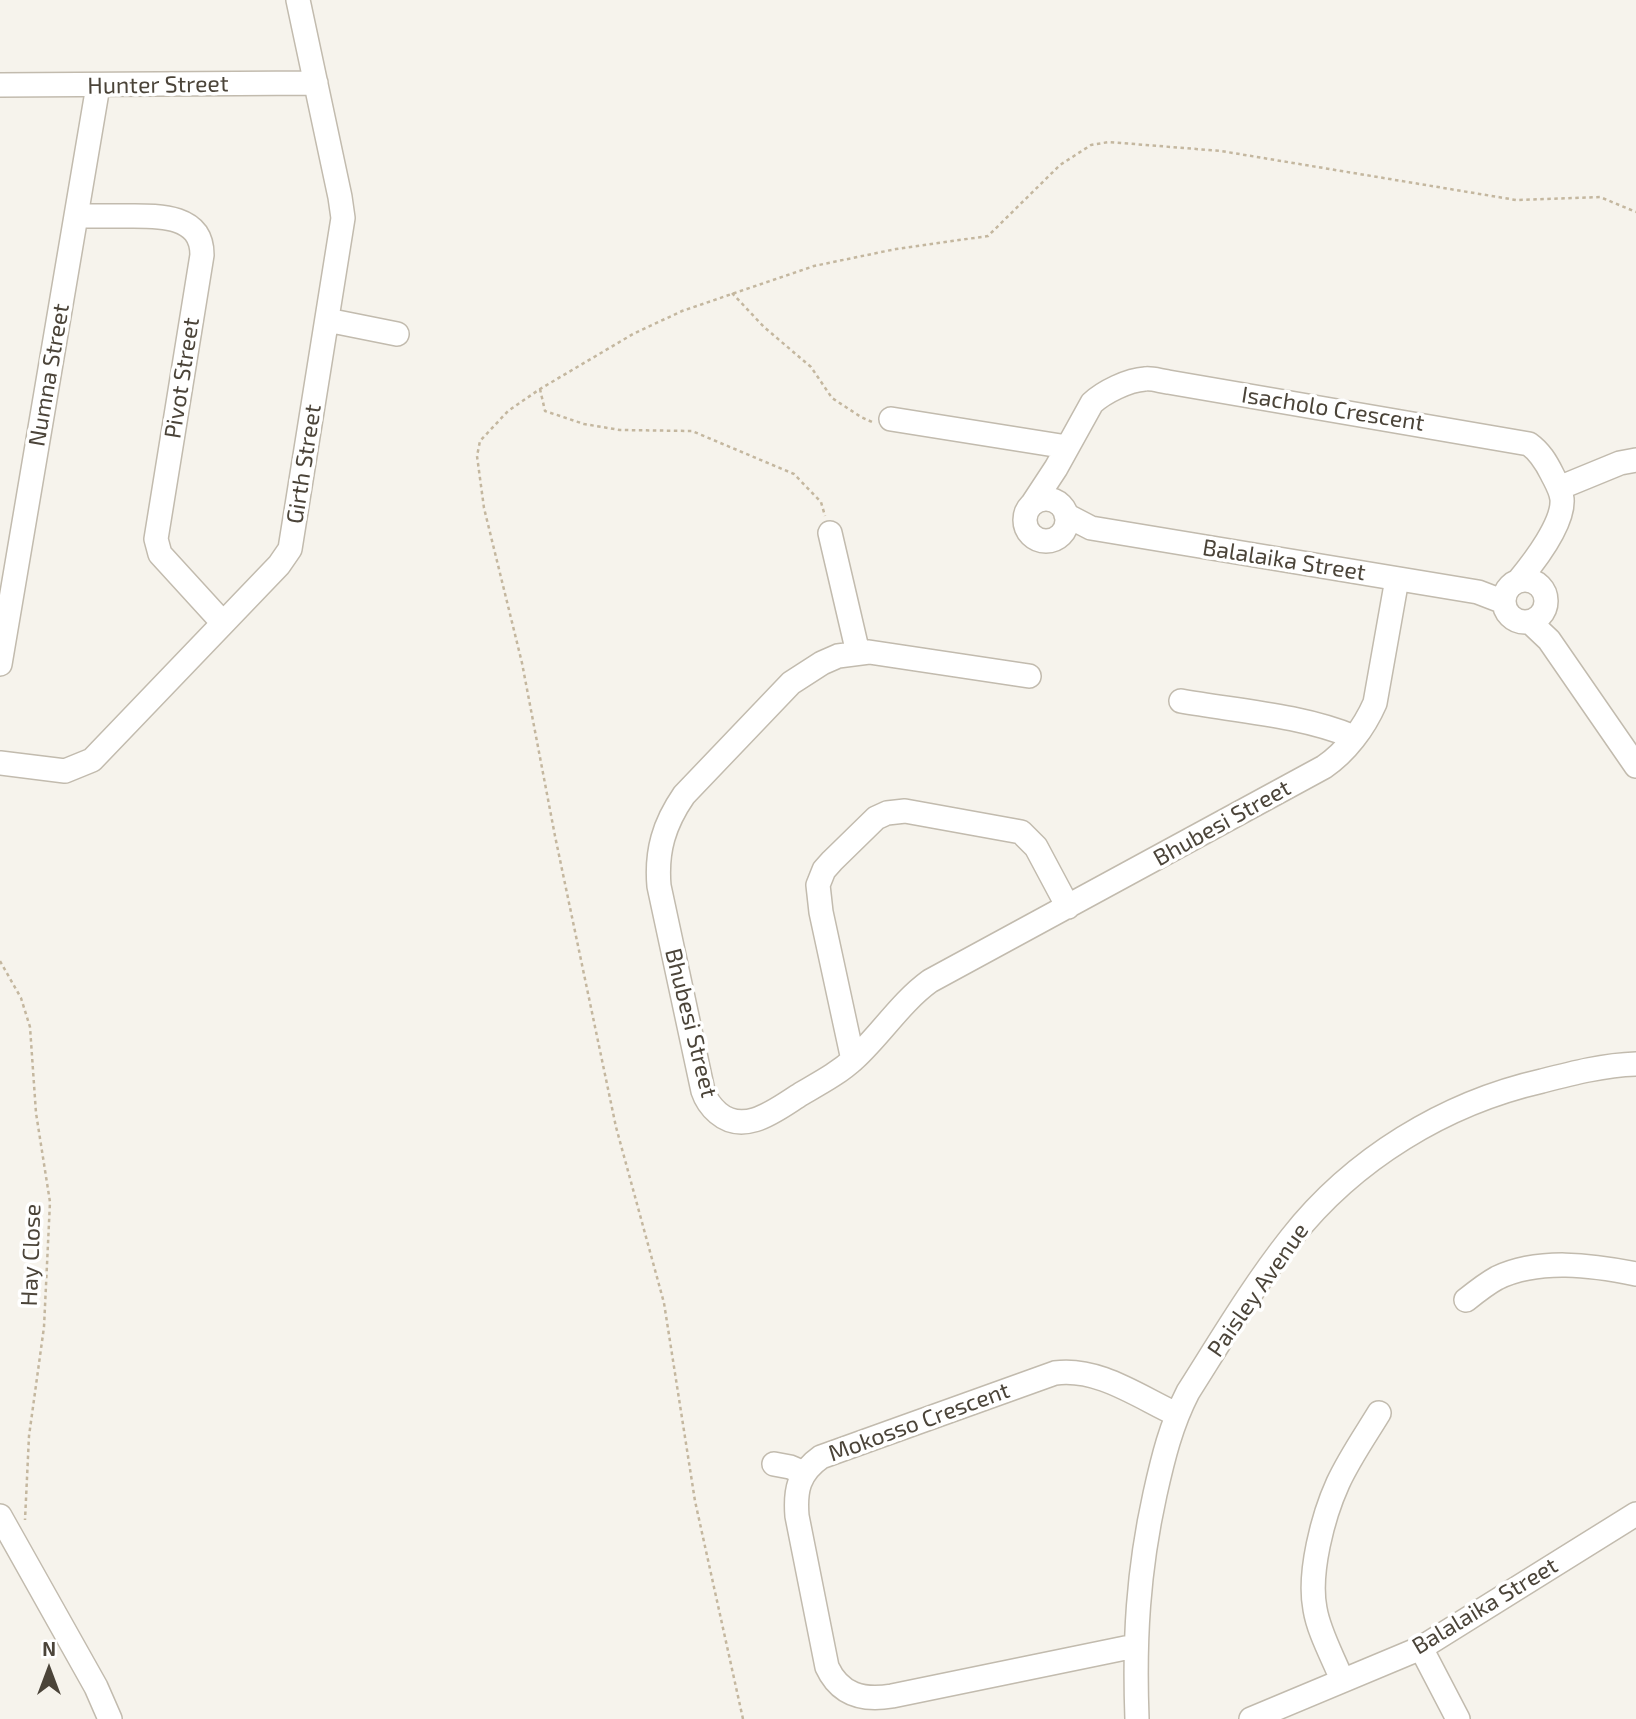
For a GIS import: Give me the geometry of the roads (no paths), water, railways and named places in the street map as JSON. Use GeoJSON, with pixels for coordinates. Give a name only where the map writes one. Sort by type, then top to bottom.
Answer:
{"type":"FeatureCollection","features":[{"type":"Feature","properties":{"kind":"street","name":"Girth Street"},"geometry":{"type":"LineString","coordinates":[[0,763],[65,772],[83,765],[108,744],[279,565],[289,549],[343,218],[341,197],[298,0]]}},
{"type":"Feature","properties":{"kind":"street","name":"Hunter Street"},"geometry":{"type":"LineString","coordinates":[[0,85],[316,83]]}},
{"type":"Feature","properties":{"kind":"street","name":"Numna Street"},"geometry":{"type":"LineString","coordinates":[[0,664],[98,86]]}},
{"type":"Feature","properties":{"kind":"street","name":"Pivot Street"},"geometry":{"type":"LineString","coordinates":[[76,216],[173,218],[191,229],[200,240],[202,255],[156,539],[160,554],[223,623]]}},
{"type":"Feature","properties":{"kind":"street"},"geometry":{"type":"LineString","coordinates":[[327,320],[397,334]]}},
{"type":"Feature","properties":{"kind":"street","name":"Isacholo Crescent"},"geometry":{"type":"LineString","coordinates":[[1054,513],[1056,468],[1086,410],[1097,399],[1137,380],[1151,379],[1522,441],[1534,447],[1542,457],[1559,488]]}},
{"type":"Feature","properties":{"kind":"street"},"geometry":{"type":"LineString","coordinates":[[891,419],[1067,447]]}},
{"type":"Feature","properties":{"kind":"street"},"geometry":{"type":"LineString","coordinates":[[1636,460],[1620,463],[1559,488],[1562,498],[1560,514],[1518,589],[1546,596],[1538,616],[1549,640],[1636,766]]}},
{"type":"Feature","properties":{"kind":"street","name":"Balalaika Street"},"geometry":{"type":"LineString","coordinates":[[1054,513],[1091,528],[1397,579],[1478,592],[1518,589],[1507,613],[1522,622],[1538,616]]}},
{"type":"Feature","properties":{"kind":"street"},"geometry":{"type":"LineString","coordinates":[[830,533],[858,653]]}},
{"type":"Feature","properties":{"kind":"street","name":"Bhubesi Street"},"geometry":{"type":"LineString","coordinates":[[1029,676],[881,652],[838,656],[799,677],[694,782],[672,812],[661,840],[659,886],[699,1076],[705,1097],[722,1116],[735,1121],[758,1119],[837,1073],[930,981],[1324,768],[1337,758],[1375,703],[1397,579]]}},
{"type":"Feature","properties":{"kind":"street"},"geometry":{"type":"LineString","coordinates":[[1181,701],[1290,719],[1354,737]]}},
{"type":"Feature","properties":{"kind":"street"},"geometry":{"type":"LineString","coordinates":[[853,1060],[821,912],[818,885],[824,870],[876,818],[887,813],[905,811],[1021,832],[1036,847],[1068,907]]}},
{"type":"Feature","properties":{"kind":"street","name":"Paisley Avenue"},"geometry":{"type":"LineString","coordinates":[[1137,1719],[1135,1646],[1140,1586],[1150,1516],[1176,1414],[1217,1347],[1291,1237],[1336,1191],[1392,1146],[1437,1118],[1501,1091],[1599,1067],[1636,1064]]}},
{"type":"Feature","properties":{"kind":"street"},"geometry":{"type":"LineString","coordinates":[[1466,1300],[1495,1279],[1530,1268],[1581,1265],[1636,1274]]}},
{"type":"Feature","properties":{"kind":"street","name":"Mokosso Crescent"},"geometry":{"type":"LineString","coordinates":[[1135,1646],[892,1696],[866,1698],[852,1694],[832,1678],[822,1648],[797,1517],[796,1493],[804,1473],[815,1461],[831,1453],[1060,1373],[1094,1376],[1176,1414]]}},
{"type":"Feature","properties":{"kind":"street"},"geometry":{"type":"LineString","coordinates":[[1342,1680],[1315,1612],[1315,1566],[1329,1506],[1338,1483],[1379,1413]]}},
{"type":"Feature","properties":{"kind":"street"},"geometry":{"type":"LineString","coordinates":[[774,1464],[804,1473]]}},
{"type":"Feature","properties":{"kind":"street","name":"Balalaika Street"},"geometry":{"type":"LineString","coordinates":[[1251,1719],[1421,1648],[1636,1514]]}},
{"type":"Feature","properties":{"kind":"street"},"geometry":{"type":"LineString","coordinates":[[0,1516],[96,1687],[110,1719]]}},
{"type":"Feature","properties":{"kind":"street"},"geometry":{"type":"LineString","coordinates":[[1421,1648],[1458,1719]]}}]}
